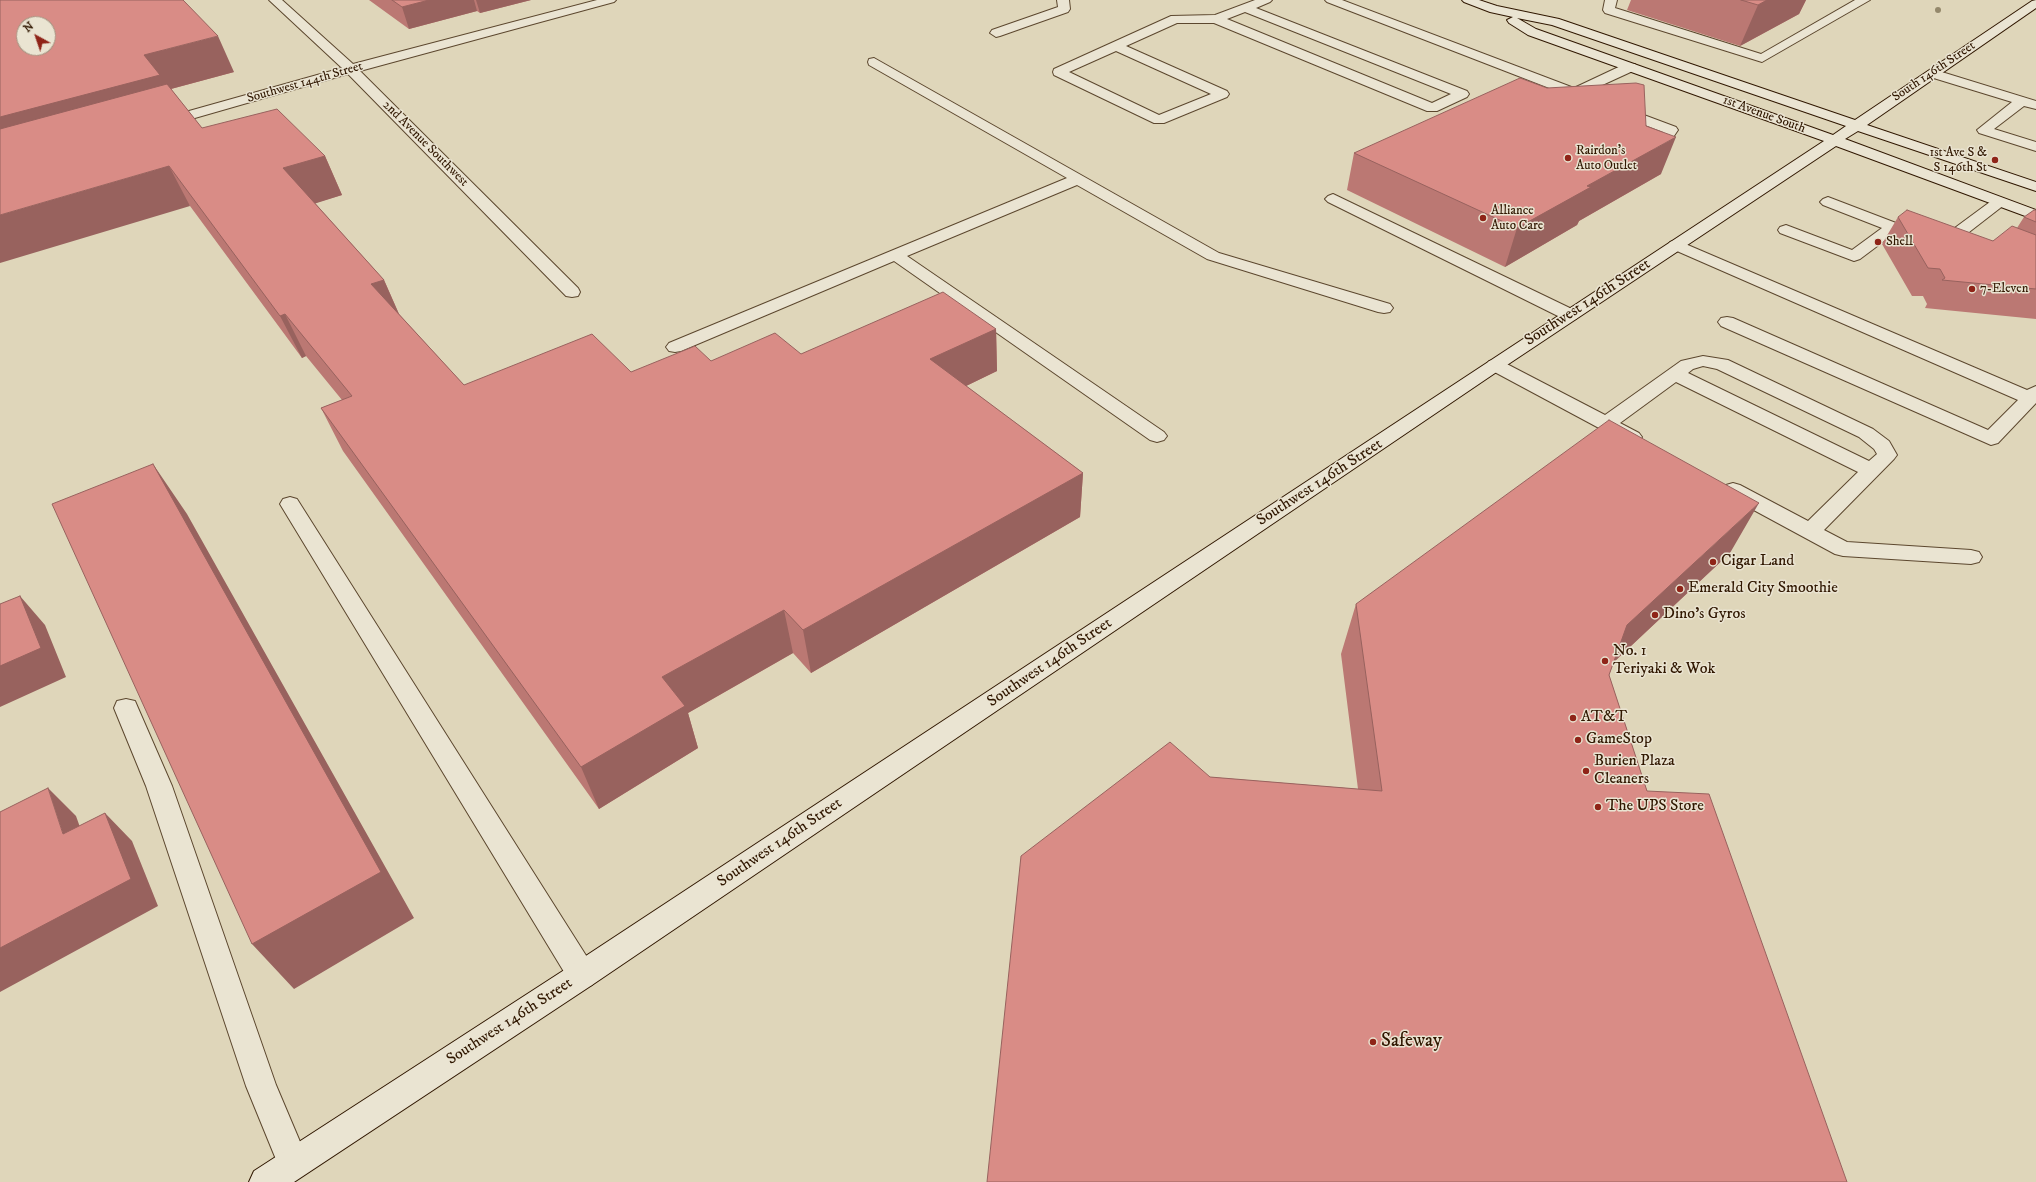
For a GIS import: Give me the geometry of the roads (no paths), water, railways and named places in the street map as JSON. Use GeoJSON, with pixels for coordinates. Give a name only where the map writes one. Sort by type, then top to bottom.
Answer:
{"type":"FeatureCollection","features":[{"type":"Feature","properties":{"kind":"street","name":"2nd Avenue Southwest"},"geometry":{"type":"LineString","coordinates":[[275,0],[351,69],[572,292]]}},
{"type":"Feature","properties":{"kind":"street","name":"Southwest 144th Street"},"geometry":{"type":"LineString","coordinates":[[153,125],[351,69],[610,0]]}},
{"type":"Feature","properties":{"kind":"street"},"geometry":{"type":"LineString","coordinates":[[996,33],[1064,8],[1063,0]]}},
{"type":"Feature","properties":{"kind":"street"},"geometry":{"type":"LineString","coordinates":[[1116,46],[1222,94],[1159,120],[1059,72],[1116,46],[1176,19],[1216,19],[1266,0]]}},
{"type":"Feature","properties":{"kind":"street"},"geometry":{"type":"LineString","coordinates":[[1331,0],[1576,92],[1671,130],[1651,159]]}},
{"type":"Feature","properties":{"kind":"street","name":"1st Avenue South"},"geometry":{"type":"LineString","coordinates":[[1468,0],[1494,9],[1555,22],[2036,187]]}},
{"type":"Feature","properties":{"kind":"street"},"geometry":{"type":"LineString","coordinates":[[1611,0],[1609,10],[1762,58],[1864,0]]}},
{"type":"Feature","properties":{"kind":"street","name":"South 146th Street"},"geometry":{"type":"LineString","coordinates":[[1833,140],[1856,126],[2036,3]]}},
{"type":"Feature","properties":{"kind":"street"},"geometry":{"type":"LineString","coordinates":[[1216,19],[1432,108],[1462,94],[1246,8]]}},
{"type":"Feature","properties":{"kind":"street","name":"1st Avenue South"},"geometry":{"type":"LineString","coordinates":[[1494,9],[1532,32],[1833,140],[2036,215]]}},
{"type":"Feature","properties":{"kind":"street"},"geometry":{"type":"LineString","coordinates":[[874,62],[1213,256],[1384,308]]}},
{"type":"Feature","properties":{"kind":"street"},"geometry":{"type":"LineString","coordinates":[[1576,92],[1630,67]]}},
{"type":"Feature","properties":{"kind":"street"},"geometry":{"type":"LineString","coordinates":[[1932,73],[2036,105]]}},
{"type":"Feature","properties":{"kind":"street"},"geometry":{"type":"LineString","coordinates":[[2022,101],[1984,130],[2036,147]]}},
{"type":"Feature","properties":{"kind":"street","name":"Southwest 146th Street"},"geometry":{"type":"LineString","coordinates":[[265,1182],[582,975],[1390,437],[1570,314],[1833,140]]}},
{"type":"Feature","properties":{"kind":"street"},"geometry":{"type":"LineString","coordinates":[[674,348],[1078,179]]}},
{"type":"Feature","properties":{"kind":"street"},"geometry":{"type":"LineString","coordinates":[[1333,199],[1570,314]]}},
{"type":"Feature","properties":{"kind":"street"},"geometry":{"type":"LineString","coordinates":[[1828,202],[1893,227],[1952,234],[1999,202]]}},
{"type":"Feature","properties":{"kind":"street"},"geometry":{"type":"LineString","coordinates":[[1786,230],[1854,256],[1893,227]]}},
{"type":"Feature","properties":{"kind":"street"},"geometry":{"type":"LineString","coordinates":[[1676,245],[2033,395],[1991,439],[1727,322]]}},
{"type":"Feature","properties":{"kind":"street"},"geometry":{"type":"LineString","coordinates":[[895,255],[1157,436]]}},
{"type":"Feature","properties":{"kind":"street"},"geometry":{"type":"LineString","coordinates":[[1606,424],[1687,365],[1703,361],[1722,364],[1866,433],[1882,445],[1887,455],[1810,532]]}},
{"type":"Feature","properties":{"kind":"street"},"geometry":{"type":"LineString","coordinates":[[1495,365],[1648,446]]}},
{"type":"Feature","properties":{"kind":"street"},"geometry":{"type":"LineString","coordinates":[[1675,374],[1872,471]]}},
{"type":"Feature","properties":{"kind":"street"},"geometry":{"type":"LineString","coordinates":[[1719,483],[1843,549],[1971,557]]}},
{"type":"Feature","properties":{"kind":"street"},"geometry":{"type":"LineString","coordinates":[[290,504],[582,975]]}},
{"type":"Feature","properties":{"kind":"street"},"geometry":{"type":"LineString","coordinates":[[126,708],[159,786],[261,1086],[294,1163]]}},
{"type":"Feature","properties":{"kind":"place","name":"Rairdon’s Auto Outlet"},"geometry":{"type":"Point","coordinates":[1568,158]}},
{"type":"Feature","properties":{"kind":"place","name":"1st Ave S & S 146th St"},"geometry":{"type":"Point","coordinates":[1995,160]}},
{"type":"Feature","properties":{"kind":"place","name":"Alliance Auto Care"},"geometry":{"type":"Point","coordinates":[1483,218]}},
{"type":"Feature","properties":{"kind":"place","name":"Shell"},"geometry":{"type":"Point","coordinates":[1878,242]}},
{"type":"Feature","properties":{"kind":"place","name":"7-Eleven"},"geometry":{"type":"Point","coordinates":[1972,289]}},
{"type":"Feature","properties":{"kind":"place","name":"Cigar Land"},"geometry":{"type":"Point","coordinates":[1713,562]}},
{"type":"Feature","properties":{"kind":"place","name":"Emerald City Smoothie"},"geometry":{"type":"Point","coordinates":[1680,589]}},
{"type":"Feature","properties":{"kind":"place","name":"Dino's Gyros"},"geometry":{"type":"Point","coordinates":[1655,615]}},
{"type":"Feature","properties":{"kind":"place","name":"No. 1 Teriyaki & Wok"},"geometry":{"type":"Point","coordinates":[1605,661]}},
{"type":"Feature","properties":{"kind":"place","name":"AT&T"},"geometry":{"type":"Point","coordinates":[1573,718]}},
{"type":"Feature","properties":{"kind":"place","name":"GameStop"},"geometry":{"type":"Point","coordinates":[1578,740]}},
{"type":"Feature","properties":{"kind":"place","name":"Burien Plaza Cleaners"},"geometry":{"type":"Point","coordinates":[1586,771]}},
{"type":"Feature","properties":{"kind":"place","name":"The UPS Store"},"geometry":{"type":"Point","coordinates":[1598,807]}},
{"type":"Feature","properties":{"kind":"place","name":"Safeway"},"geometry":{"type":"Point","coordinates":[1373,1042]}}]}
